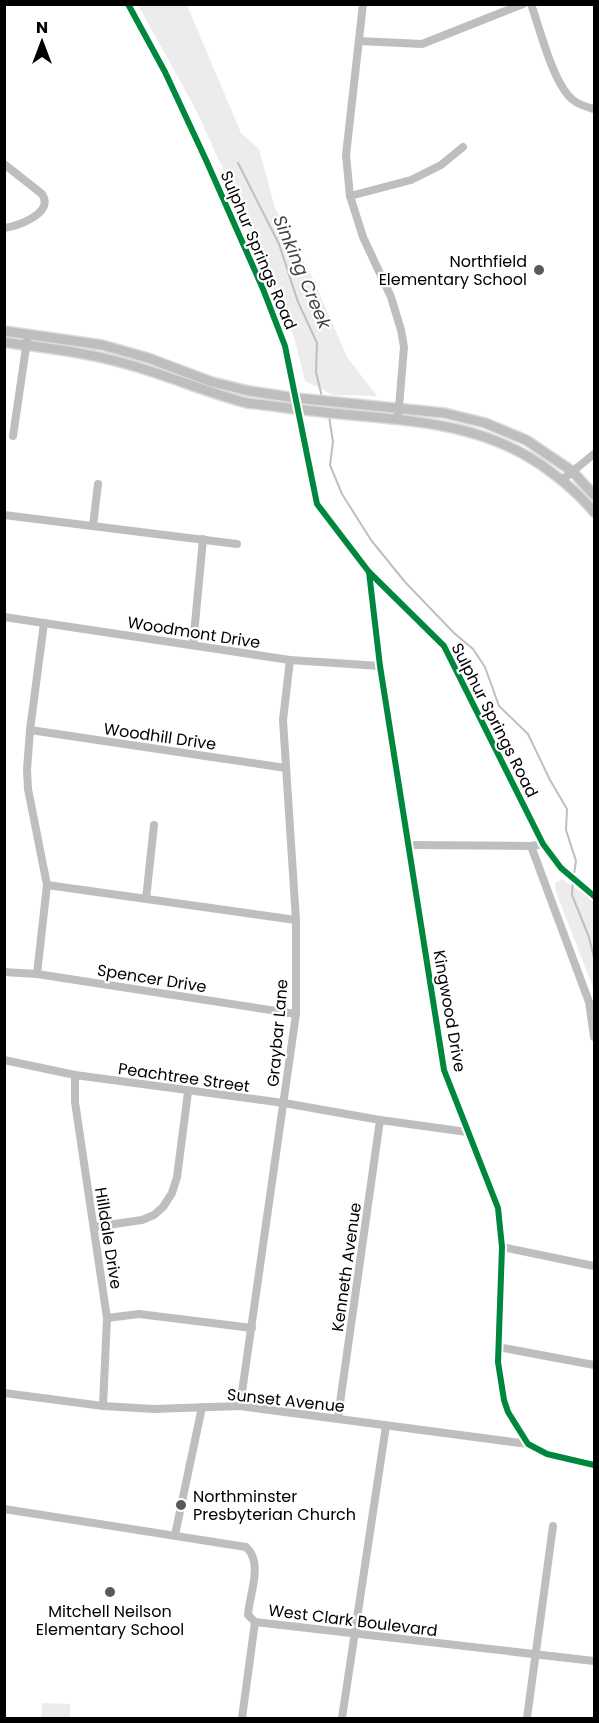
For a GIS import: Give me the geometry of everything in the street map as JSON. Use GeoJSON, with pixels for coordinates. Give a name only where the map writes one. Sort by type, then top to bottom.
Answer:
{"type":"FeatureCollection","features":[{"type":"Feature","properties":{"kind":"main road"},"geometry":{"type":"LineString","coordinates":[[4,331],[102,345],[148,358],[212,382],[249,391],[444,413],[485,423],[526,440],[572,471],[594,495]]}},
{"type":"Feature","properties":{"kind":"main road"},"geometry":{"type":"LineString","coordinates":[[4,342],[116,361],[218,396],[247,403],[445,425],[480,434],[512,446],[539,462],[587,502],[594,513]]}},
{"type":"Feature","properties":{"kind":"street","name":"Sulphur Springs Road"},"geometry":{"type":"LineString","coordinates":[[128,4],[165,72],[263,289],[285,346],[317,504],[369,572],[444,646],[543,844],[570,876],[594,896]]}},
{"type":"Feature","properties":{"kind":"street"},"geometry":{"type":"LineString","coordinates":[[363,4],[346,155],[350,196],[363,237],[391,297],[404,347],[398,420]]}},
{"type":"Feature","properties":{"kind":"street"},"geometry":{"type":"LineString","coordinates":[[359,41],[422,44],[523,4]]}},
{"type":"Feature","properties":{"kind":"street"},"geometry":{"type":"LineString","coordinates":[[531,4],[562,86],[575,102],[594,109]]}},
{"type":"Feature","properties":{"kind":"street"},"geometry":{"type":"LineString","coordinates":[[350,196],[411,180],[441,165],[463,147]]}},
{"type":"Feature","properties":{"kind":"street"},"geometry":{"type":"LineString","coordinates":[[4,164],[42,194],[45,203],[28,222],[4,228]]}},
{"type":"Feature","properties":{"kind":"street"},"geometry":{"type":"LineString","coordinates":[[13,436],[28,334]]}},
{"type":"Feature","properties":{"kind":"street"},"geometry":{"type":"LineString","coordinates":[[562,480],[594,454]]}},
{"type":"Feature","properties":{"kind":"street"},"geometry":{"type":"LineString","coordinates":[[93,526],[98,484]]}},
{"type":"Feature","properties":{"kind":"street"},"geometry":{"type":"LineString","coordinates":[[4,515],[237,544]]}},
{"type":"Feature","properties":{"kind":"street"},"geometry":{"type":"LineString","coordinates":[[193,645],[203,539]]}},
{"type":"Feature","properties":{"kind":"street","name":"Kingwood Drive"},"geometry":{"type":"LineString","coordinates":[[369,572],[380,666],[444,1070],[498,1208],[502,1247],[498,1347],[504,1400],[508,1412],[528,1444]]}},
{"type":"Feature","properties":{"kind":"street","name":"Woodmont Drive"},"geometry":{"type":"LineString","coordinates":[[4,617],[290,660],[380,666]]}},
{"type":"Feature","properties":{"kind":"street"},"geometry":{"type":"LineString","coordinates":[[37,974],[47,885],[28,789],[30,730],[44,623]]}},
{"type":"Feature","properties":{"kind":"street","name":"Graybar Lane"},"geometry":{"type":"LineString","coordinates":[[240,1406],[296,1014],[297,920],[283,720],[290,660]]}},
{"type":"Feature","properties":{"kind":"street","name":"Woodhill Drive"},"geometry":{"type":"LineString","coordinates":[[30,730],[286,768]]}},
{"type":"Feature","properties":{"kind":"street"},"geometry":{"type":"LineString","coordinates":[[146,899],[154,825]]}},
{"type":"Feature","properties":{"kind":"street"},"geometry":{"type":"LineString","coordinates":[[409,845],[531,846],[543,844]]}},
{"type":"Feature","properties":{"kind":"street"},"geometry":{"type":"LineString","coordinates":[[531,846],[589,1002],[594,1037]]}},
{"type":"Feature","properties":{"kind":"street"},"geometry":{"type":"LineString","coordinates":[[47,885],[297,920]]}},
{"type":"Feature","properties":{"kind":"street","name":"Spencer Drive"},"geometry":{"type":"LineString","coordinates":[[4,972],[37,974],[296,1014]]}},
{"type":"Feature","properties":{"kind":"street","name":"Peachtree Street"},"geometry":{"type":"LineString","coordinates":[[4,1060],[75,1075],[188,1092],[284,1103],[467,1132]]}},
{"type":"Feature","properties":{"kind":"street","name":"Hilldale Drive"},"geometry":{"type":"LineString","coordinates":[[75,1075],[75,1102],[107,1318],[103,1406]]}},
{"type":"Feature","properties":{"kind":"street"},"geometry":{"type":"LineString","coordinates":[[94,1227],[142,1220],[154,1215],[163,1207],[172,1193],[177,1177],[188,1092]]}},
{"type":"Feature","properties":{"kind":"street","name":"Kenneth Avenue"},"geometry":{"type":"LineString","coordinates":[[338,1417],[380,1120]]}},
{"type":"Feature","properties":{"kind":"street"},"geometry":{"type":"LineString","coordinates":[[502,1247],[594,1266]]}},
{"type":"Feature","properties":{"kind":"street"},"geometry":{"type":"LineString","coordinates":[[107,1318],[139,1314],[252,1328]]}},
{"type":"Feature","properties":{"kind":"street"},"geometry":{"type":"LineString","coordinates":[[498,1347],[594,1365]]}},
{"type":"Feature","properties":{"kind":"street","name":"Sunset Avenue"},"geometry":{"type":"LineString","coordinates":[[4,1393],[103,1406],[154,1409],[240,1406],[338,1417],[386,1426],[528,1444]]}},
{"type":"Feature","properties":{"kind":"street"},"geometry":{"type":"LineString","coordinates":[[175,1535],[202,1407]]}},
{"type":"Feature","properties":{"kind":"street"},"geometry":{"type":"LineString","coordinates":[[342,1719],[386,1426]]}},
{"type":"Feature","properties":{"kind":"street"},"geometry":{"type":"LineString","coordinates":[[528,1444],[547,1454],[594,1465]]}},
{"type":"Feature","properties":{"kind":"street","name":"West Clark Boulevard"},"geometry":{"type":"LineString","coordinates":[[4,1509],[246,1547],[252,1552],[255,1566],[248,1615],[255,1622],[594,1661]]}},
{"type":"Feature","properties":{"kind":"street"},"geometry":{"type":"LineString","coordinates":[[527,1719],[553,1526]]}},
{"type":"Feature","properties":{"kind":"street"},"geometry":{"type":"LineString","coordinates":[[243,1719],[255,1622]]}},
{"type":"Feature","properties":{"kind":"shaded area"},"geometry":{"type":"Polygon","coordinates":[[[138,5],[187,5],[241,133],[259,149],[275,208],[313,279],[347,357],[377,396],[333,395],[305,381],[294,337],[228,180],[196,110],[138,5]]]}},
{"type":"Feature","properties":{"kind":"shaded area"},"geometry":{"type":"Polygon","coordinates":[[[562,879],[594,901],[594,990],[556,892],[555,883],[562,879]]]}},
{"type":"Feature","properties":{"kind":"shaded area"},"geometry":{"type":"Polygon","coordinates":[[[42,1703],[70,1704],[70,1718],[41,1718],[42,1703]]]}},
{"type":"Feature","properties":{"kind":"waterway","name":"Sinking Creek"},"geometry":{"type":"LineString","coordinates":[[238,163],[279,244],[298,302],[317,343],[316,372],[322,397]]}},
{"type":"Feature","properties":{"kind":"waterway","name":"Sinking Creek"},"geometry":{"type":"LineString","coordinates":[[329,416],[333,442],[330,465],[342,494],[371,540],[405,582],[454,633],[473,649],[485,667],[499,706],[528,734],[567,809],[566,830],[576,861],[574,874]]}},
{"type":"Feature","properties":{"kind":"waterway","name":"Sinking Creek"},"geometry":{"type":"LineString","coordinates":[[573,880],[572,895],[589,937],[594,958]]}},
{"type":"Feature","properties":{"kind":"cycle path"},"geometry":{"type":"LineString","coordinates":[[128,4],[165,72],[206,160],[263,289],[285,346],[317,504],[369,572],[444,646],[543,844],[561,868],[594,896]]}},
{"type":"Feature","properties":{"kind":"cycle path"},"geometry":{"type":"LineString","coordinates":[[369,572],[380,666],[444,1070],[498,1208],[502,1247],[498,1362],[504,1400],[508,1412],[528,1444],[547,1454],[594,1465]]}},
{"type":"Feature","properties":{"kind":"place","name":"Northfield Elementary School"},"geometry":{"type":"Point","coordinates":[539,270]}},
{"type":"Feature","properties":{"kind":"place","name":"Northminster Presbyterian Church"},"geometry":{"type":"Point","coordinates":[181,1505]}},
{"type":"Feature","properties":{"kind":"place","name":"Mitchell Neilson Elementary School"},"geometry":{"type":"Point","coordinates":[110,1592]}}]}
